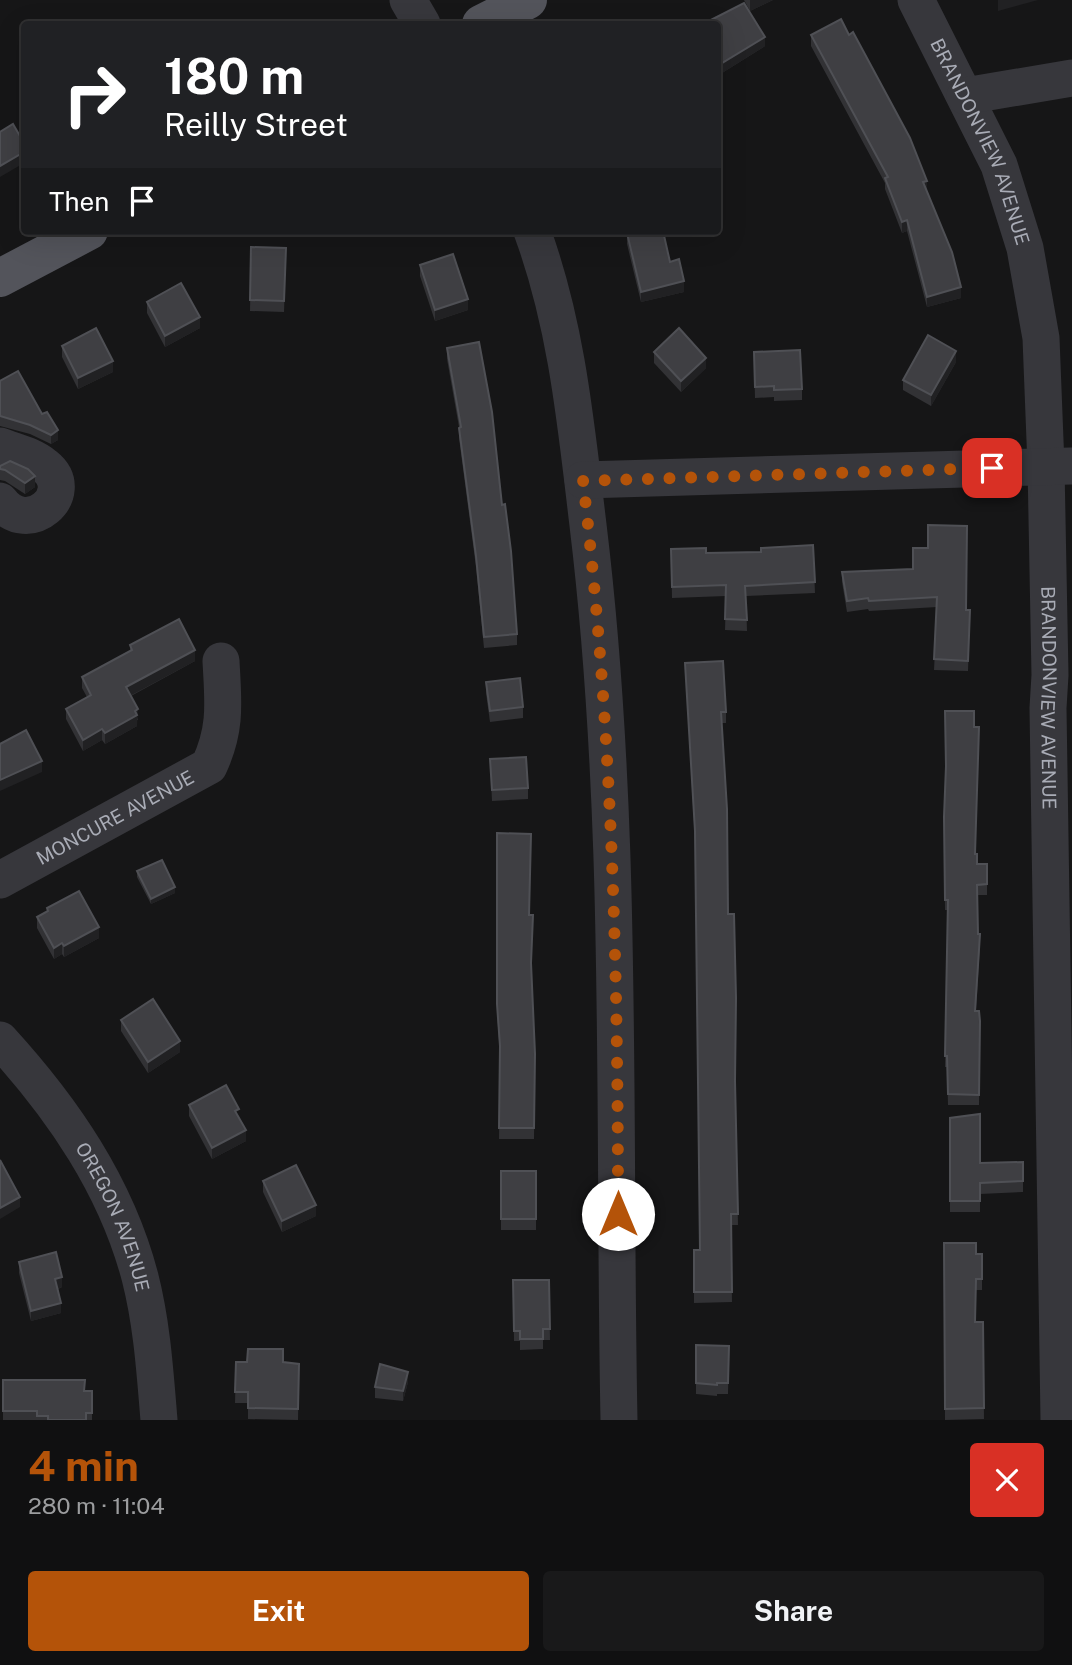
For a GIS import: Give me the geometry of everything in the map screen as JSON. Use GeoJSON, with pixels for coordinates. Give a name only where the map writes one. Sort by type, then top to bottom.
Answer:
{"type":"FeatureCollection","features":[{"type":"Feature","properties":{"kind":"main road"},"geometry":{"type":"LineString","coordinates":[[487,21],[528,0]]}},
{"type":"Feature","properties":{"kind":"main road"},"geometry":{"type":"LineString","coordinates":[[0,278],[81,235]]}},
{"type":"Feature","properties":{"kind":"street"},"geometry":{"type":"LineString","coordinates":[[408,0],[420,21]]}},
{"type":"Feature","properties":{"kind":"street","name":"BRANDONVIEW AVENUE"},"geometry":{"type":"LineString","coordinates":[[916,0],[999,165],[1025,248],[1059,466],[1062,870],[1059,1420]]}},
{"type":"Feature","properties":{"kind":"street"},"geometry":{"type":"LineString","coordinates":[[965,96],[1072,78]]}},
{"type":"Feature","properties":{"kind":"street"},"geometry":{"type":"LineString","coordinates":[[533,235],[548,274],[565,345],[596,590],[610,783],[618,1088],[619,1420]]}},
{"type":"Feature","properties":{"kind":"street"},"geometry":{"type":"LineString","coordinates":[[0,446],[27,455],[44,465],[54,475],[56,493],[47,508],[35,515],[20,515],[7,510],[0,501]]}},
{"type":"Feature","properties":{"kind":"street"},"geometry":{"type":"LineString","coordinates":[[583,481],[1059,466]]}},
{"type":"Feature","properties":{"kind":"street","name":"MONCURE AVENUE"},"geometry":{"type":"LineString","coordinates":[[0,880],[209,766],[219,746],[223,721],[221,661]]}},
{"type":"Feature","properties":{"kind":"street","name":"OREGON AVENUE"},"geometry":{"type":"LineString","coordinates":[[0,1040],[54,1103],[95,1165],[124,1229],[140,1277],[153,1342],[159,1420]]}},
{"type":"Feature","properties":{"kind":"building"},"geometry":{"type":"Polygon","coordinates":[[[744,3],[765,37],[722,63],[721,21],[709,21],[744,3]]]}},
{"type":"Feature","properties":{"kind":"building"},"geometry":{"type":"Polygon","coordinates":[[[841,19],[849,35],[853,32],[910,138],[927,181],[923,182],[952,252],[961,287],[927,297],[907,220],[902,222],[885,178],[888,177],[811,35],[841,19]]]}},
{"type":"Feature","properties":{"kind":"building"},"geometry":{"type":"Polygon","coordinates":[[[13,124],[21,138],[21,154],[0,166],[0,132],[13,124]]]}},
{"type":"Feature","properties":{"kind":"building"},"geometry":{"type":"Polygon","coordinates":[[[627,235],[664,235],[670,262],[679,259],[684,281],[641,292],[627,235]]]}},
{"type":"Feature","properties":{"kind":"building"},"geometry":{"type":"Polygon","coordinates":[[[251,247],[286,248],[284,301],[250,300],[251,247]]]}},
{"type":"Feature","properties":{"kind":"building"},"geometry":{"type":"Polygon","coordinates":[[[453,254],[468,299],[435,310],[420,265],[453,254]]]}},
{"type":"Feature","properties":{"kind":"building"},"geometry":{"type":"Polygon","coordinates":[[[181,283],[200,317],[165,336],[147,302],[181,283]]]}},
{"type":"Feature","properties":{"kind":"building"},"geometry":{"type":"Polygon","coordinates":[[[96,328],[113,361],[78,378],[62,346],[96,328]]]}},
{"type":"Feature","properties":{"kind":"building"},"geometry":{"type":"Polygon","coordinates":[[[679,328],[706,358],[681,381],[654,352],[679,328]]]}},
{"type":"Feature","properties":{"kind":"building"},"geometry":{"type":"Polygon","coordinates":[[[928,335],[956,351],[931,395],[903,380],[928,335]]]}},
{"type":"Feature","properties":{"kind":"building"},"geometry":{"type":"Polygon","coordinates":[[[479,342],[492,412],[502,505],[505,504],[517,634],[484,637],[461,427],[447,348],[479,342]]]}},
{"type":"Feature","properties":{"kind":"building"},"geometry":{"type":"Polygon","coordinates":[[[800,350],[802,389],[774,390],[774,386],[755,387],[754,352],[800,350]]]}},
{"type":"Feature","properties":{"kind":"building"},"geometry":{"type":"Polygon","coordinates":[[[18,371],[42,414],[47,412],[58,430],[51,435],[0,416],[0,381],[18,371]]]}},
{"type":"Feature","properties":{"kind":"building"},"geometry":{"type":"Polygon","coordinates":[[[10,461],[28,469],[35,476],[25,483],[0,469],[0,466],[10,461]]]}},
{"type":"Feature","properties":{"kind":"building"},"geometry":{"type":"Polygon","coordinates":[[[928,525],[967,526],[966,610],[970,610],[968,661],[934,659],[937,597],[847,601],[842,572],[913,569],[913,548],[928,548],[928,525]]]}},
{"type":"Feature","properties":{"kind":"building"},"geometry":{"type":"Polygon","coordinates":[[[813,545],[815,582],[745,586],[747,620],[725,619],[726,585],[672,587],[671,549],[706,548],[706,553],[761,552],[761,548],[813,545]]]}},
{"type":"Feature","properties":{"kind":"building"},"geometry":{"type":"Polygon","coordinates":[[[179,619],[195,650],[126,687],[138,709],[135,711],[137,715],[105,733],[102,729],[83,740],[66,709],[91,695],[82,677],[132,650],[130,645],[179,619]]]}},
{"type":"Feature","properties":{"kind":"building"},"geometry":{"type":"Polygon","coordinates":[[[723,661],[726,712],[721,712],[727,809],[728,914],[734,914],[738,1214],[731,1214],[732,1292],[694,1292],[694,1250],[700,1250],[695,831],[685,663],[723,661]]]}},
{"type":"Feature","properties":{"kind":"building"},"geometry":{"type":"Polygon","coordinates":[[[520,678],[523,707],[490,711],[486,682],[520,678]]]}},
{"type":"Feature","properties":{"kind":"building"},"geometry":{"type":"Polygon","coordinates":[[[945,711],[974,711],[974,727],[979,727],[975,854],[977,864],[987,864],[987,884],[977,885],[980,934],[975,1011],[979,1011],[980,1021],[979,1095],[948,1094],[945,1056],[948,900],[945,900],[945,711]]]}},
{"type":"Feature","properties":{"kind":"building"},"geometry":{"type":"Polygon","coordinates":[[[26,730],[42,761],[0,780],[0,744],[26,730]]]}},
{"type":"Feature","properties":{"kind":"building"},"geometry":{"type":"Polygon","coordinates":[[[526,757],[528,788],[492,790],[490,759],[526,757]]]}},
{"type":"Feature","properties":{"kind":"building"},"geometry":{"type":"Polygon","coordinates":[[[497,833],[531,834],[529,915],[533,915],[531,963],[535,1054],[534,1128],[499,1128],[497,833]]]}},
{"type":"Feature","properties":{"kind":"building"},"geometry":{"type":"Polygon","coordinates":[[[162,860],[175,887],[151,899],[137,871],[162,860]]]}},
{"type":"Feature","properties":{"kind":"building"},"geometry":{"type":"Polygon","coordinates":[[[79,891],[99,927],[64,946],[62,943],[54,948],[37,917],[48,911],[47,908],[79,891]]]}},
{"type":"Feature","properties":{"kind":"building"},"geometry":{"type":"Polygon","coordinates":[[[153,999],[180,1041],[148,1062],[121,1020],[153,999]]]}},
{"type":"Feature","properties":{"kind":"building"},"geometry":{"type":"Polygon","coordinates":[[[226,1085],[239,1109],[235,1111],[246,1130],[212,1148],[189,1105],[226,1085]]]}},
{"type":"Feature","properties":{"kind":"building"},"geometry":{"type":"Polygon","coordinates":[[[980,1114],[980,1163],[1023,1162],[1023,1181],[980,1183],[980,1201],[950,1201],[950,1118],[980,1114]]]}},
{"type":"Feature","properties":{"kind":"building"},"geometry":{"type":"Polygon","coordinates":[[[0,1160],[20,1197],[0,1208],[0,1160]]]}},
{"type":"Feature","properties":{"kind":"building"},"geometry":{"type":"Polygon","coordinates":[[[296,1165],[316,1205],[282,1221],[263,1181],[296,1165]]]}},
{"type":"Feature","properties":{"kind":"building"},"geometry":{"type":"Polygon","coordinates":[[[501,1171],[536,1171],[536,1219],[501,1219],[501,1171]]]}},
{"type":"Feature","properties":{"kind":"building"},"geometry":{"type":"Polygon","coordinates":[[[944,1243],[976,1243],[976,1254],[982,1254],[982,1279],[976,1279],[975,1322],[983,1322],[984,1408],[945,1409],[944,1243]]]}},
{"type":"Feature","properties":{"kind":"building"},"geometry":{"type":"Polygon","coordinates":[[[56,1252],[62,1277],[55,1279],[61,1303],[31,1311],[19,1262],[56,1252]]]}},
{"type":"Feature","properties":{"kind":"building"},"geometry":{"type":"Polygon","coordinates":[[[513,1280],[549,1280],[550,1329],[543,1329],[543,1339],[520,1339],[520,1331],[514,1331],[513,1280]]]}},
{"type":"Feature","properties":{"kind":"building"},"geometry":{"type":"Polygon","coordinates":[[[696,1345],[729,1346],[728,1383],[696,1383],[696,1345]]]}},
{"type":"Feature","properties":{"kind":"building"},"geometry":{"type":"Polygon","coordinates":[[[248,1349],[283,1349],[283,1362],[299,1364],[298,1409],[248,1408],[248,1392],[235,1392],[236,1362],[247,1362],[248,1349]]]}},
{"type":"Feature","properties":{"kind":"building"},"geometry":{"type":"Polygon","coordinates":[[[380,1364],[408,1372],[403,1391],[375,1387],[380,1364]]]}},
{"type":"Feature","properties":{"kind":"building"},"geometry":{"type":"Polygon","coordinates":[[[3,1380],[85,1380],[84,1391],[92,1391],[92,1413],[86,1413],[86,1420],[48,1420],[48,1416],[37,1416],[37,1411],[3,1411],[3,1380]]]}},
{"type":"Feature","properties":{"kind":"route"},"geometry":{"type":"LineString","coordinates":[[618,1214],[618,1088],[610,783],[596,590],[583,481],[992,468]]}}]}
